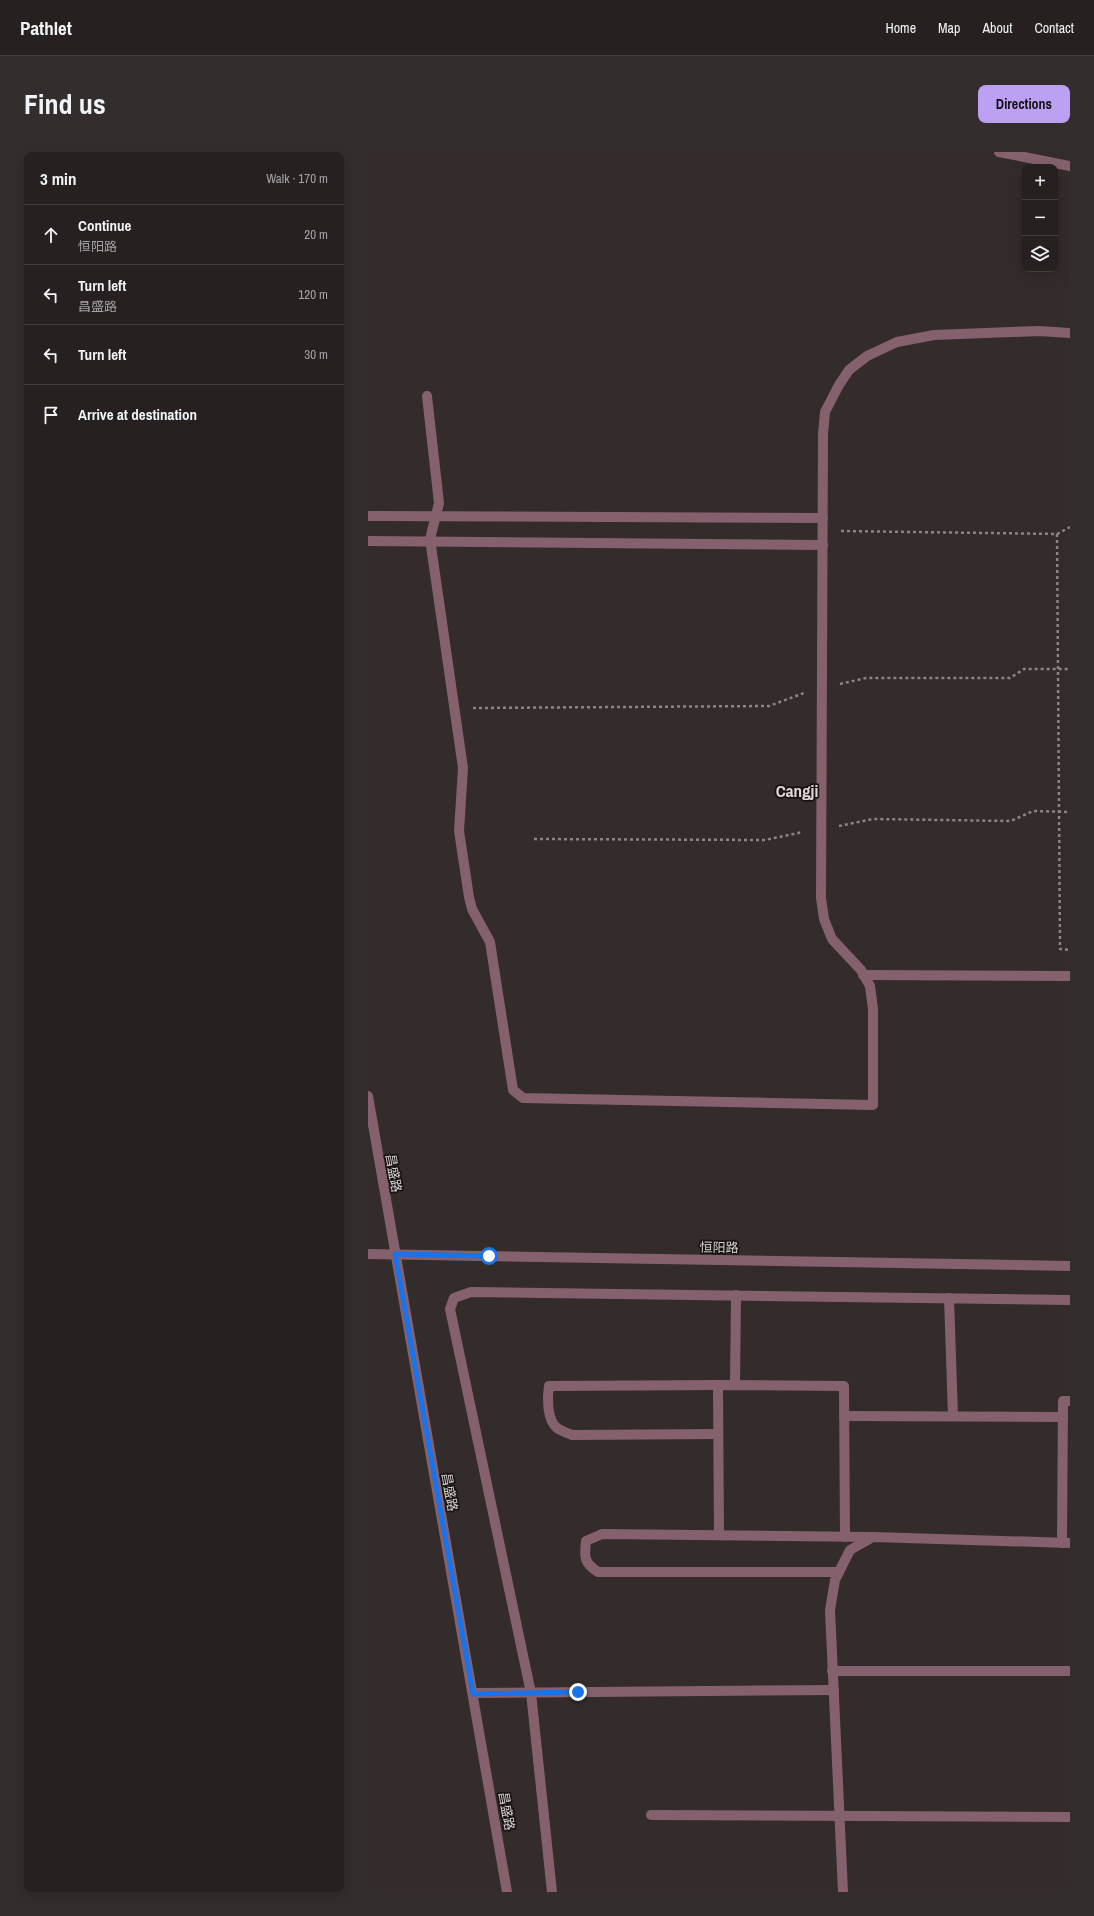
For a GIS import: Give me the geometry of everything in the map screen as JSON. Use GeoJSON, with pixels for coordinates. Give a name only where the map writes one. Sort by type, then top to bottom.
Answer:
{"type":"FeatureCollection","features":[{"type":"Feature","properties":{"kind":"street"},"geometry":{"type":"LineString","coordinates":[[999,152],[1070,166]]}},
{"type":"Feature","properties":{"kind":"street"},"geometry":{"type":"LineString","coordinates":[[427,396],[439,503],[431,542],[463,768],[459,831],[472,909],[490,942],[513,1090],[523,1098],[873,1105],[873,1009],[870,986],[860,970],[832,939],[824,919],[822,898],[822,518],[825,412],[838,385],[849,370],[867,356],[897,342],[934,335],[1039,330],[1070,333]]}},
{"type":"Feature","properties":{"kind":"street"},"geometry":{"type":"LineString","coordinates":[[368,516],[822,518]]}},
{"type":"Feature","properties":{"kind":"street"},"geometry":{"type":"LineString","coordinates":[[368,541],[822,545]]}},
{"type":"Feature","properties":{"kind":"street"},"geometry":{"type":"LineString","coordinates":[[863,975],[1070,976]]}},
{"type":"Feature","properties":{"kind":"street","name":"昌盛路"},"geometry":{"type":"LineString","coordinates":[[368,1096],[507,1892]]}},
{"type":"Feature","properties":{"kind":"street","name":"恒阳路"},"geometry":{"type":"LineString","coordinates":[[368,1254],[1070,1266]]}},
{"type":"Feature","properties":{"kind":"street"},"geometry":{"type":"LineString","coordinates":[[552,1892],[530,1693],[450,1309],[454,1298],[470,1292],[1070,1300]]}},
{"type":"Feature","properties":{"kind":"street"},"geometry":{"type":"LineString","coordinates":[[735,1385],[736,1296]]}},
{"type":"Feature","properties":{"kind":"street"},"geometry":{"type":"LineString","coordinates":[[949,1298],[953,1416]]}},
{"type":"Feature","properties":{"kind":"street"},"geometry":{"type":"LineString","coordinates":[[718,1385],[719,1535]]}},
{"type":"Feature","properties":{"kind":"street"},"geometry":{"type":"LineString","coordinates":[[718,1434],[572,1435],[557,1428],[551,1420],[548,1394],[549,1386],[844,1386],[844,1537]]}},
{"type":"Feature","properties":{"kind":"street"},"geometry":{"type":"LineString","coordinates":[[839,1572],[598,1572],[589,1566],[584,1555],[586,1541],[602,1534],[873,1537],[1066,1543],[1063,1416],[1064,1401],[1070,1401]]}},
{"type":"Feature","properties":{"kind":"street"},"geometry":{"type":"LineString","coordinates":[[844,1416],[1063,1416]]}},
{"type":"Feature","properties":{"kind":"street"},"geometry":{"type":"LineString","coordinates":[[843,1892],[830,1610],[835,1580],[850,1550],[873,1537]]}},
{"type":"Feature","properties":{"kind":"street"},"geometry":{"type":"LineString","coordinates":[[832,1671],[1070,1671]]}},
{"type":"Feature","properties":{"kind":"street"},"geometry":{"type":"LineString","coordinates":[[473,1694],[834,1690]]}},
{"type":"Feature","properties":{"kind":"street"},"geometry":{"type":"LineString","coordinates":[[651,1814],[1070,1817]]}},
{"type":"Feature","properties":{"kind":"path"},"geometry":{"type":"LineString","coordinates":[[822,531],[1057,534],[1070,527]]}},
{"type":"Feature","properties":{"kind":"path"},"geometry":{"type":"LineString","coordinates":[[1057,534],[1060,949],[1070,950]]}},
{"type":"Feature","properties":{"kind":"path"},"geometry":{"type":"LineString","coordinates":[[455,708],[769,706],[822,687],[866,678],[1010,678],[1024,669],[1070,669]]}},
{"type":"Feature","properties":{"kind":"district","name":"Cangji"},"geometry":{"type":"Point","coordinates":[797,791]}},
{"type":"Feature","properties":{"kind":"route"},"geometry":{"type":"LineString","coordinates":[[489,1256],[395,1254],[473,1694],[578,1692]]}}]}
